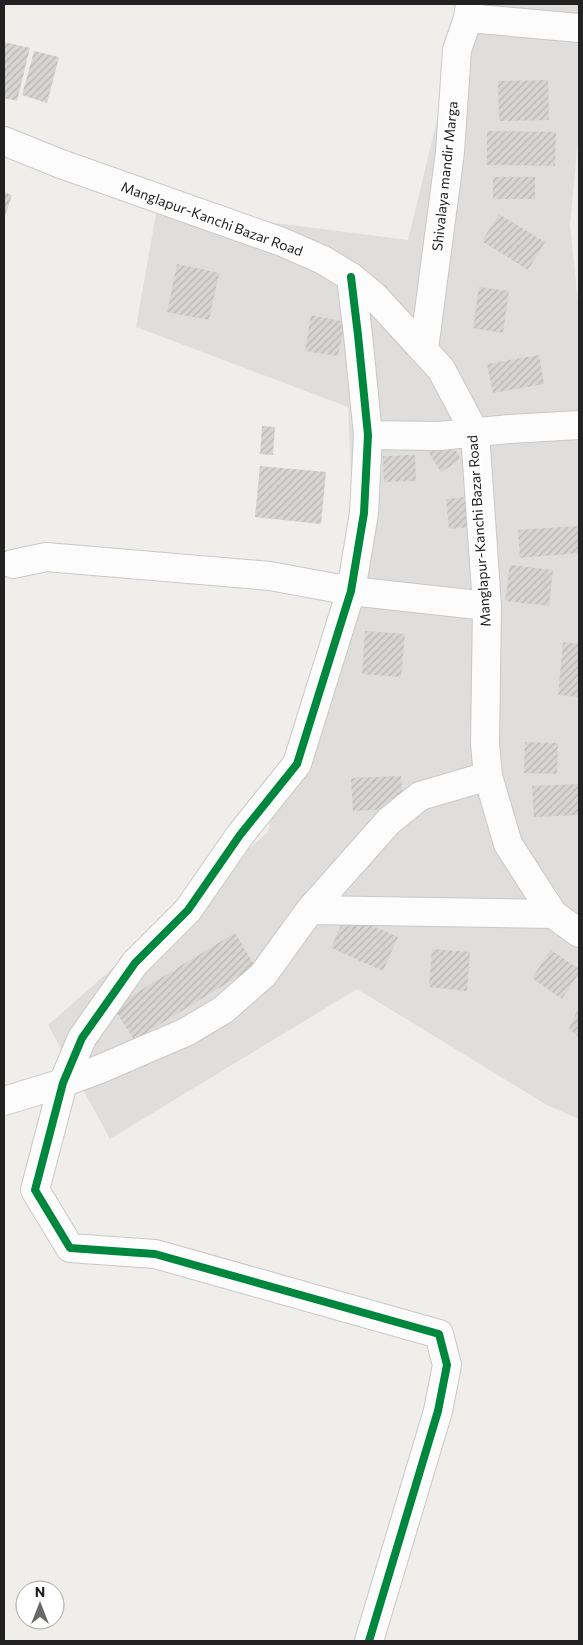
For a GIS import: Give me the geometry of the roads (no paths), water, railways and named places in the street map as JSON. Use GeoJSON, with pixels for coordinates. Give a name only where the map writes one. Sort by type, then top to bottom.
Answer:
{"type":"FeatureCollection","features":[{"type":"Feature","properties":{"kind":"street"},"geometry":{"type":"LineString","coordinates":[[469,11],[579,28]]}},
{"type":"Feature","properties":{"kind":"street","name":"Shivalaya mandir Marga"},"geometry":{"type":"LineString","coordinates":[[424,349],[450,152],[457,50],[469,11]]}},
{"type":"Feature","properties":{"kind":"street","name":"Manglapur-Kanchi Bazar Road"},"geometry":{"type":"LineString","coordinates":[[4,141],[61,164],[282,242],[323,260],[350,277],[374,296],[441,369],[475,433],[487,606],[486,744],[488,776],[495,805],[508,844],[553,914],[579,933]]}},
{"type":"Feature","properties":{"kind":"street"},"geometry":{"type":"LineString","coordinates":[[350,277],[368,435],[364,513],[351,591],[297,764],[240,835],[188,910],[135,963],[82,1038],[62,1083],[35,1190],[70,1248],[155,1254],[439,1334],[447,1365],[438,1411],[369,1641]]}},
{"type":"Feature","properties":{"kind":"street"},"geometry":{"type":"LineString","coordinates":[[368,435],[439,436],[579,425]]}},
{"type":"Feature","properties":{"kind":"street"},"geometry":{"type":"LineString","coordinates":[[12,564],[46,557],[270,576],[351,591],[487,606]]}},
{"type":"Feature","properties":{"kind":"street"},"geometry":{"type":"LineString","coordinates":[[4,1101],[100,1069],[186,1032],[223,1010],[263,975],[310,910],[389,821],[420,796],[488,776]]}},
{"type":"Feature","properties":{"kind":"street"},"geometry":{"type":"LineString","coordinates":[[310,910],[553,914]]}}]}
